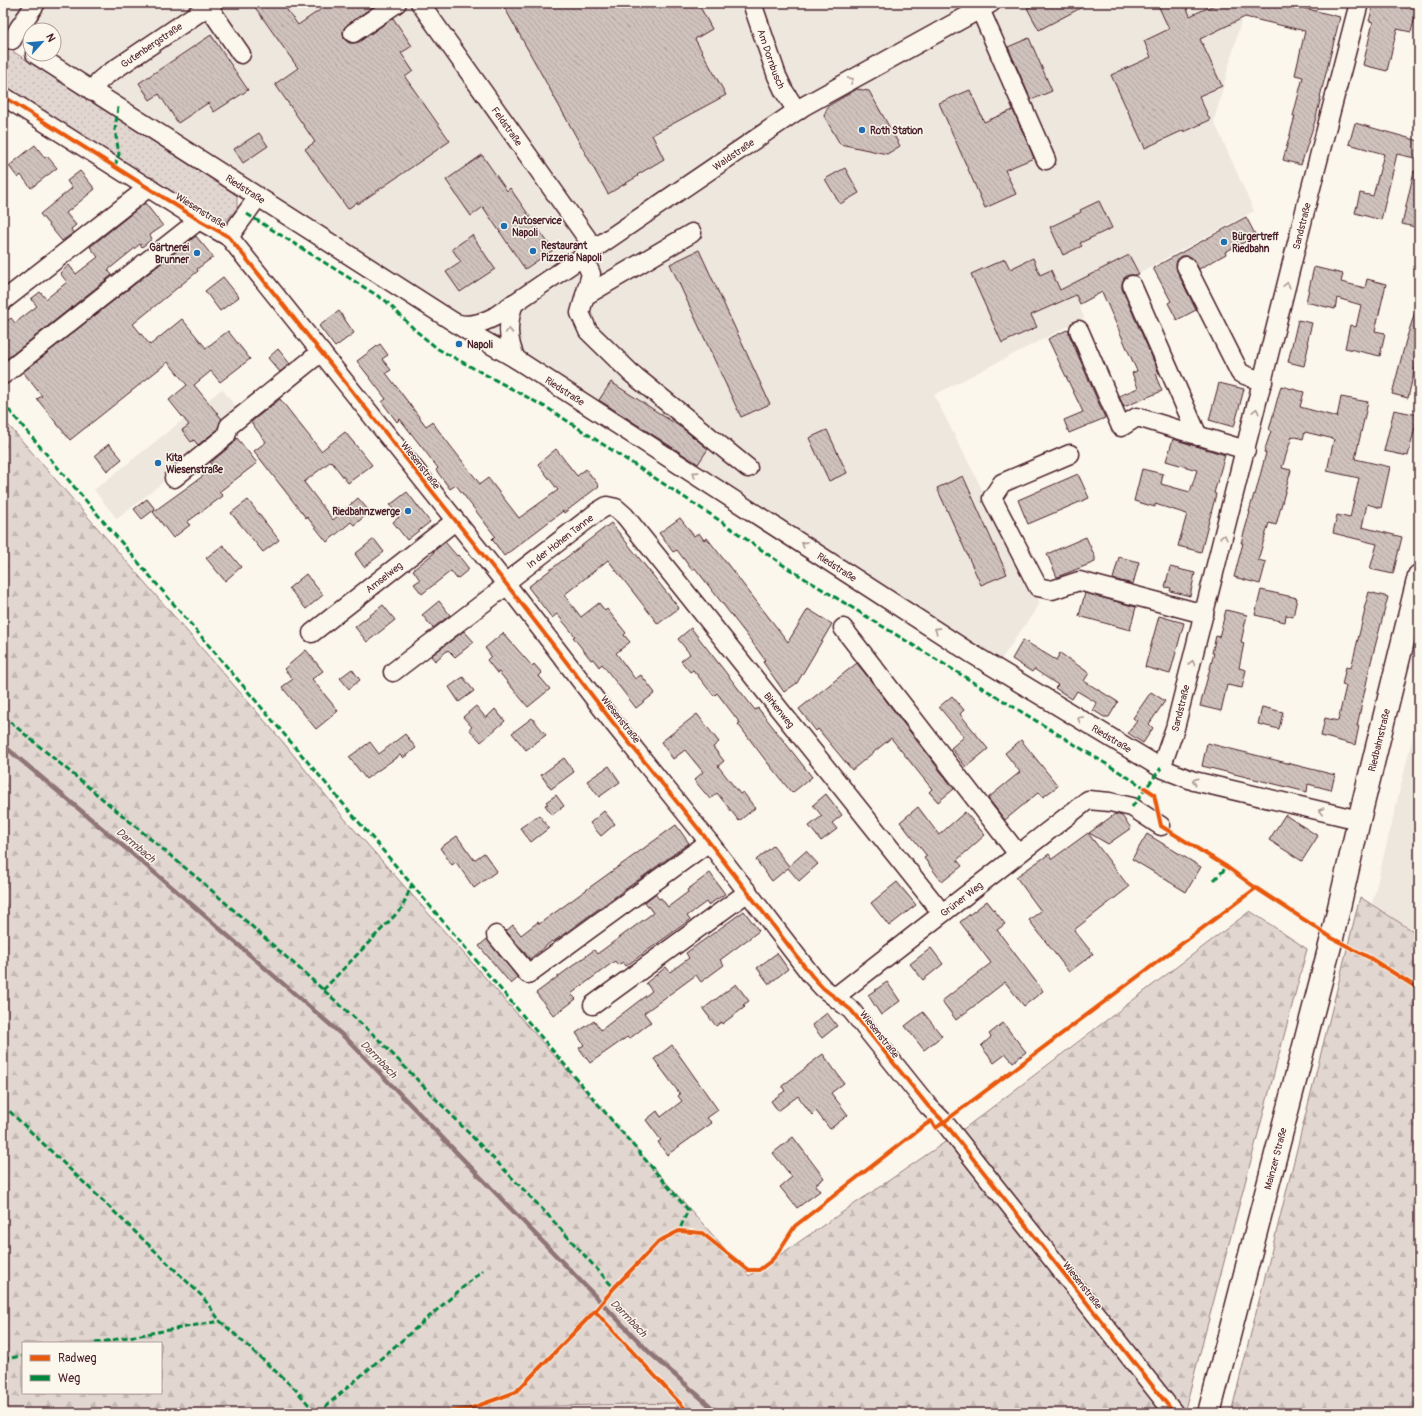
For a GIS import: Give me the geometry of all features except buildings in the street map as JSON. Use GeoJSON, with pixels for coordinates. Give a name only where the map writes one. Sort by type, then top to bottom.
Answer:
{"type":"FeatureCollection","features":[{"type":"Feature","properties":{"kind":"main road","name":"Riedbahnstraße"},"geometry":{"type":"LineString","coordinates":[[1340,904],[1419,576]]}},
{"type":"Feature","properties":{"kind":"main road","name":"Mainzer Straße"},"geometry":{"type":"LineString","coordinates":[[1209,1413],[1340,904]]}},
{"type":"Feature","properties":{"kind":"street"},"geometry":{"type":"LineString","coordinates":[[22,46],[8,37],[19,28],[36,3]]}},
{"type":"Feature","properties":{"kind":"street"},"geometry":{"type":"LineString","coordinates":[[354,33],[397,3]]}},
{"type":"Feature","properties":{"kind":"street","name":"Feldstraße"},"geometry":{"type":"LineString","coordinates":[[420,3],[588,252],[591,274],[580,313],[588,331],[632,373],[748,468]]}},
{"type":"Feature","properties":{"kind":"street","name":"Am Dornbusch"},"geometry":{"type":"LineString","coordinates":[[752,3],[777,76],[784,91],[797,111]]}},
{"type":"Feature","properties":{"kind":"street","name":"Sandstraße"},"geometry":{"type":"LineString","coordinates":[[1161,768],[1175,728],[1307,203],[1359,3]]}},
{"type":"Feature","properties":{"kind":"street"},"geometry":{"type":"LineString","coordinates":[[210,5],[241,54]]}},
{"type":"Feature","properties":{"kind":"street","name":"Gutenbergstraße"},"geometry":{"type":"LineString","coordinates":[[93,92],[103,78],[210,5]]}},
{"type":"Feature","properties":{"kind":"street"},"geometry":{"type":"LineString","coordinates":[[985,6],[1046,160]]}},
{"type":"Feature","properties":{"kind":"street","name":"Waldstraße"},"geometry":{"type":"LineString","coordinates":[[456,323],[471,325],[485,321],[514,303],[813,100],[985,6]]}},
{"type":"Feature","properties":{"kind":"street","name":"Riedstraße"},"geometry":{"type":"LineString","coordinates":[[47,62],[474,335],[516,359],[969,652],[1161,768]]}},
{"type":"Feature","properties":{"kind":"street","name":"Wiesenstraße"},"geometry":{"type":"LineString","coordinates":[[3,96],[199,220],[230,237],[506,584],[611,720],[709,842],[812,976],[823,988],[851,1010],[928,1106],[944,1122],[1174,1413]]}},
{"type":"Feature","properties":{"kind":"street"},"geometry":{"type":"LineString","coordinates":[[3,301],[149,187]]}},
{"type":"Feature","properties":{"kind":"street","name":"Wiesenstraße"},"geometry":{"type":"LineString","coordinates":[[230,237],[258,197]]}},
{"type":"Feature","properties":{"kind":"street"},"geometry":{"type":"LineString","coordinates":[[3,375],[199,220]]}},
{"type":"Feature","properties":{"kind":"street"},"geometry":{"type":"LineString","coordinates":[[585,296],[692,233]]}},
{"type":"Feature","properties":{"kind":"street"},"geometry":{"type":"LineString","coordinates":[[1186,266],[1240,372],[1263,382]]}},
{"type":"Feature","properties":{"kind":"street"},"geometry":{"type":"LineString","coordinates":[[1132,284],[1198,436]]}},
{"type":"Feature","properties":{"kind":"street"},"geometry":{"type":"LineString","coordinates":[[514,303],[508,327],[509,340],[516,359]]}},
{"type":"Feature","properties":{"kind":"street"},"geometry":{"type":"LineString","coordinates":[[1079,330],[1121,427],[1137,418],[1246,450]]}},
{"type":"Feature","properties":{"kind":"street"},"geometry":{"type":"LineString","coordinates":[[174,478],[226,436],[229,426],[321,352]]}},
{"type":"Feature","properties":{"kind":"street"},"geometry":{"type":"LineString","coordinates":[[1070,454],[1002,483],[992,498],[1038,586],[1052,590],[1079,581],[1204,614]]}},
{"type":"Feature","properties":{"kind":"street","name":"In der Hohen Tanne"},"geometry":{"type":"LineString","coordinates":[[393,672],[597,512],[607,506],[616,508]]}},
{"type":"Feature","properties":{"kind":"street","name":"Birkenweg"},"geometry":{"type":"LineString","coordinates":[[616,508],[625,516],[942,913]]}},
{"type":"Feature","properties":{"kind":"street","name":"Amselweg"},"geometry":{"type":"LineString","coordinates":[[312,633],[455,521]]}},
{"type":"Feature","properties":{"kind":"street"},"geometry":{"type":"LineString","coordinates":[[843,628],[1018,854]]}},
{"type":"Feature","properties":{"kind":"street"},"geometry":{"type":"LineString","coordinates":[[1161,768],[1194,781],[1359,820]]}},
{"type":"Feature","properties":{"kind":"street","name":"Grüner Weg"},"geometry":{"type":"LineString","coordinates":[[835,997],[1088,800],[1110,802],[1132,807],[1161,826]]}},
{"type":"Feature","properties":{"kind":"street"},"geometry":{"type":"LineString","coordinates":[[496,935],[528,974],[709,842]]}},
{"type":"Feature","properties":{"kind":"street"},"geometry":{"type":"LineString","coordinates":[[593,1006],[748,892]]}},
{"type":"Feature","properties":{"kind":"shaded area"},"geometry":{"type":"Polygon","coordinates":[[[3,3],[1246,3],[1214,121],[1254,211],[1079,305],[1084,318],[934,395],[1040,603],[1000,661],[244,178],[62,59],[62,22],[22,22],[22,33],[3,21],[3,3]]]}},
{"type":"Feature","properties":{"kind":"shaded area","name":"Kita Wiesenstraße"},"geometry":{"type":"Polygon","coordinates":[[[222,389],[239,411],[219,427],[221,436],[117,519],[94,490],[222,389]]]}},
{"type":"Feature","properties":{"kind":"shaded area"},"geometry":{"type":"Polygon","coordinates":[[[1419,711],[1419,935],[1372,904],[1419,711]]]}},
{"type":"Feature","properties":{"kind":"shaded area"},"geometry":{"type":"Polygon","coordinates":[[[675,1403],[685,1413],[465,1413],[675,1403]]]}},
{"type":"Feature","properties":{"kind":"green space"},"geometry":{"type":"Polygon","coordinates":[[[3,45],[22,57],[22,62],[30,62],[109,113],[237,191],[237,209],[223,224],[3,89],[3,45]]]}},
{"type":"Feature","properties":{"kind":"green space"},"geometry":{"type":"Polygon","coordinates":[[[3,419],[283,742],[344,818],[749,1276],[957,1134],[1250,911],[1307,949],[1184,1413],[685,1413],[674,1403],[292,1413],[3,1413],[3,419]]]}},
{"type":"Feature","properties":{"kind":"green space"},"geometry":{"type":"Polygon","coordinates":[[[1360,897],[1419,935],[1419,1413],[1231,1413],[1360,897]]]}},
{"type":"Feature","properties":{"kind":"waterway","name":"Darmbach"},"geometry":{"type":"LineString","coordinates":[[3,745],[174,889],[349,1041],[650,1353],[718,1413]]}},
{"type":"Feature","properties":{"kind":"marked path"},"geometry":{"type":"LineString","coordinates":[[115,166],[119,154],[115,130],[118,107]]}},
{"type":"Feature","properties":{"kind":"marked path"},"geometry":{"type":"LineString","coordinates":[[247,214],[386,301],[416,331],[438,349],[549,409],[719,520],[786,567],[1147,789]]}},
{"type":"Feature","properties":{"kind":"marked path"},"geometry":{"type":"LineString","coordinates":[[3,403],[688,1210],[679,1231]]}},
{"type":"Feature","properties":{"kind":"marked path"},"geometry":{"type":"LineString","coordinates":[[3,716],[201,881],[375,1036],[547,1214],[614,1288]]}},
{"type":"Feature","properties":{"kind":"marked path"},"geometry":{"type":"LineString","coordinates":[[1132,807],[1161,768]]}},
{"type":"Feature","properties":{"kind":"marked path"},"geometry":{"type":"LineString","coordinates":[[1214,880],[1227,867]]}},
{"type":"Feature","properties":{"kind":"marked path"},"geometry":{"type":"LineString","coordinates":[[323,990],[402,908],[412,884]]}},
{"type":"Feature","properties":{"kind":"marked path"},"geometry":{"type":"LineString","coordinates":[[3,1105],[202,1296],[220,1321],[295,1389],[316,1413]]}},
{"type":"Feature","properties":{"kind":"marked path"},"geometry":{"type":"LineString","coordinates":[[318,1413],[483,1270]]}},
{"type":"Feature","properties":{"kind":"marked path"},"geometry":{"type":"LineString","coordinates":[[101,1342],[220,1321]]}},
{"type":"Feature","properties":{"kind":"marked path"},"geometry":{"type":"LineString","coordinates":[[3,1359],[22,1356]]}},
{"type":"Feature","properties":{"kind":"cycle path"},"geometry":{"type":"LineString","coordinates":[[3,96],[199,220],[229,237],[507,585],[611,720],[709,842],[812,976],[823,988],[851,1010],[928,1106],[944,1122],[1174,1413]]}},
{"type":"Feature","properties":{"kind":"cycle path"},"geometry":{"type":"LineString","coordinates":[[1145,788],[1154,794],[1161,826],[1227,867],[1332,938],[1370,958],[1419,989]]}},
{"type":"Feature","properties":{"kind":"cycle path"},"geometry":{"type":"LineString","coordinates":[[432,1413],[469,1409],[516,1392],[595,1311],[614,1288],[659,1241],[679,1231],[702,1233],[748,1270],[759,1270],[771,1261],[777,1254],[795,1226],[922,1127],[931,1121],[936,1128],[1256,888]]}},
{"type":"Feature","properties":{"kind":"cycle path"},"geometry":{"type":"LineString","coordinates":[[595,1311],[689,1413]]}},
{"type":"Feature","properties":{"kind":"place","name":"Roth Station"},"geometry":{"type":"Point","coordinates":[862,130]}},
{"type":"Feature","properties":{"kind":"place","name":"Autoservice Napoli"},"geometry":{"type":"Point","coordinates":[504,226]}},
{"type":"Feature","properties":{"kind":"place","name":"Bürgertreff Riedbahn"},"geometry":{"type":"Point","coordinates":[1224,242]}},
{"type":"Feature","properties":{"kind":"place","name":"Restaurant Pizzeria Napoli"},"geometry":{"type":"Point","coordinates":[533,251]}},
{"type":"Feature","properties":{"kind":"place","name":"Gärtnerei Brunner"},"geometry":{"type":"Point","coordinates":[197,253]}},
{"type":"Feature","properties":{"kind":"place","name":"Napoli"},"geometry":{"type":"Point","coordinates":[459,344]}},
{"type":"Feature","properties":{"kind":"place","name":"Kita Wiesenstraße"},"geometry":{"type":"Point","coordinates":[158,463]}},
{"type":"Feature","properties":{"kind":"place","name":"Riedbahnzwerge"},"geometry":{"type":"Point","coordinates":[408,511]}}]}
